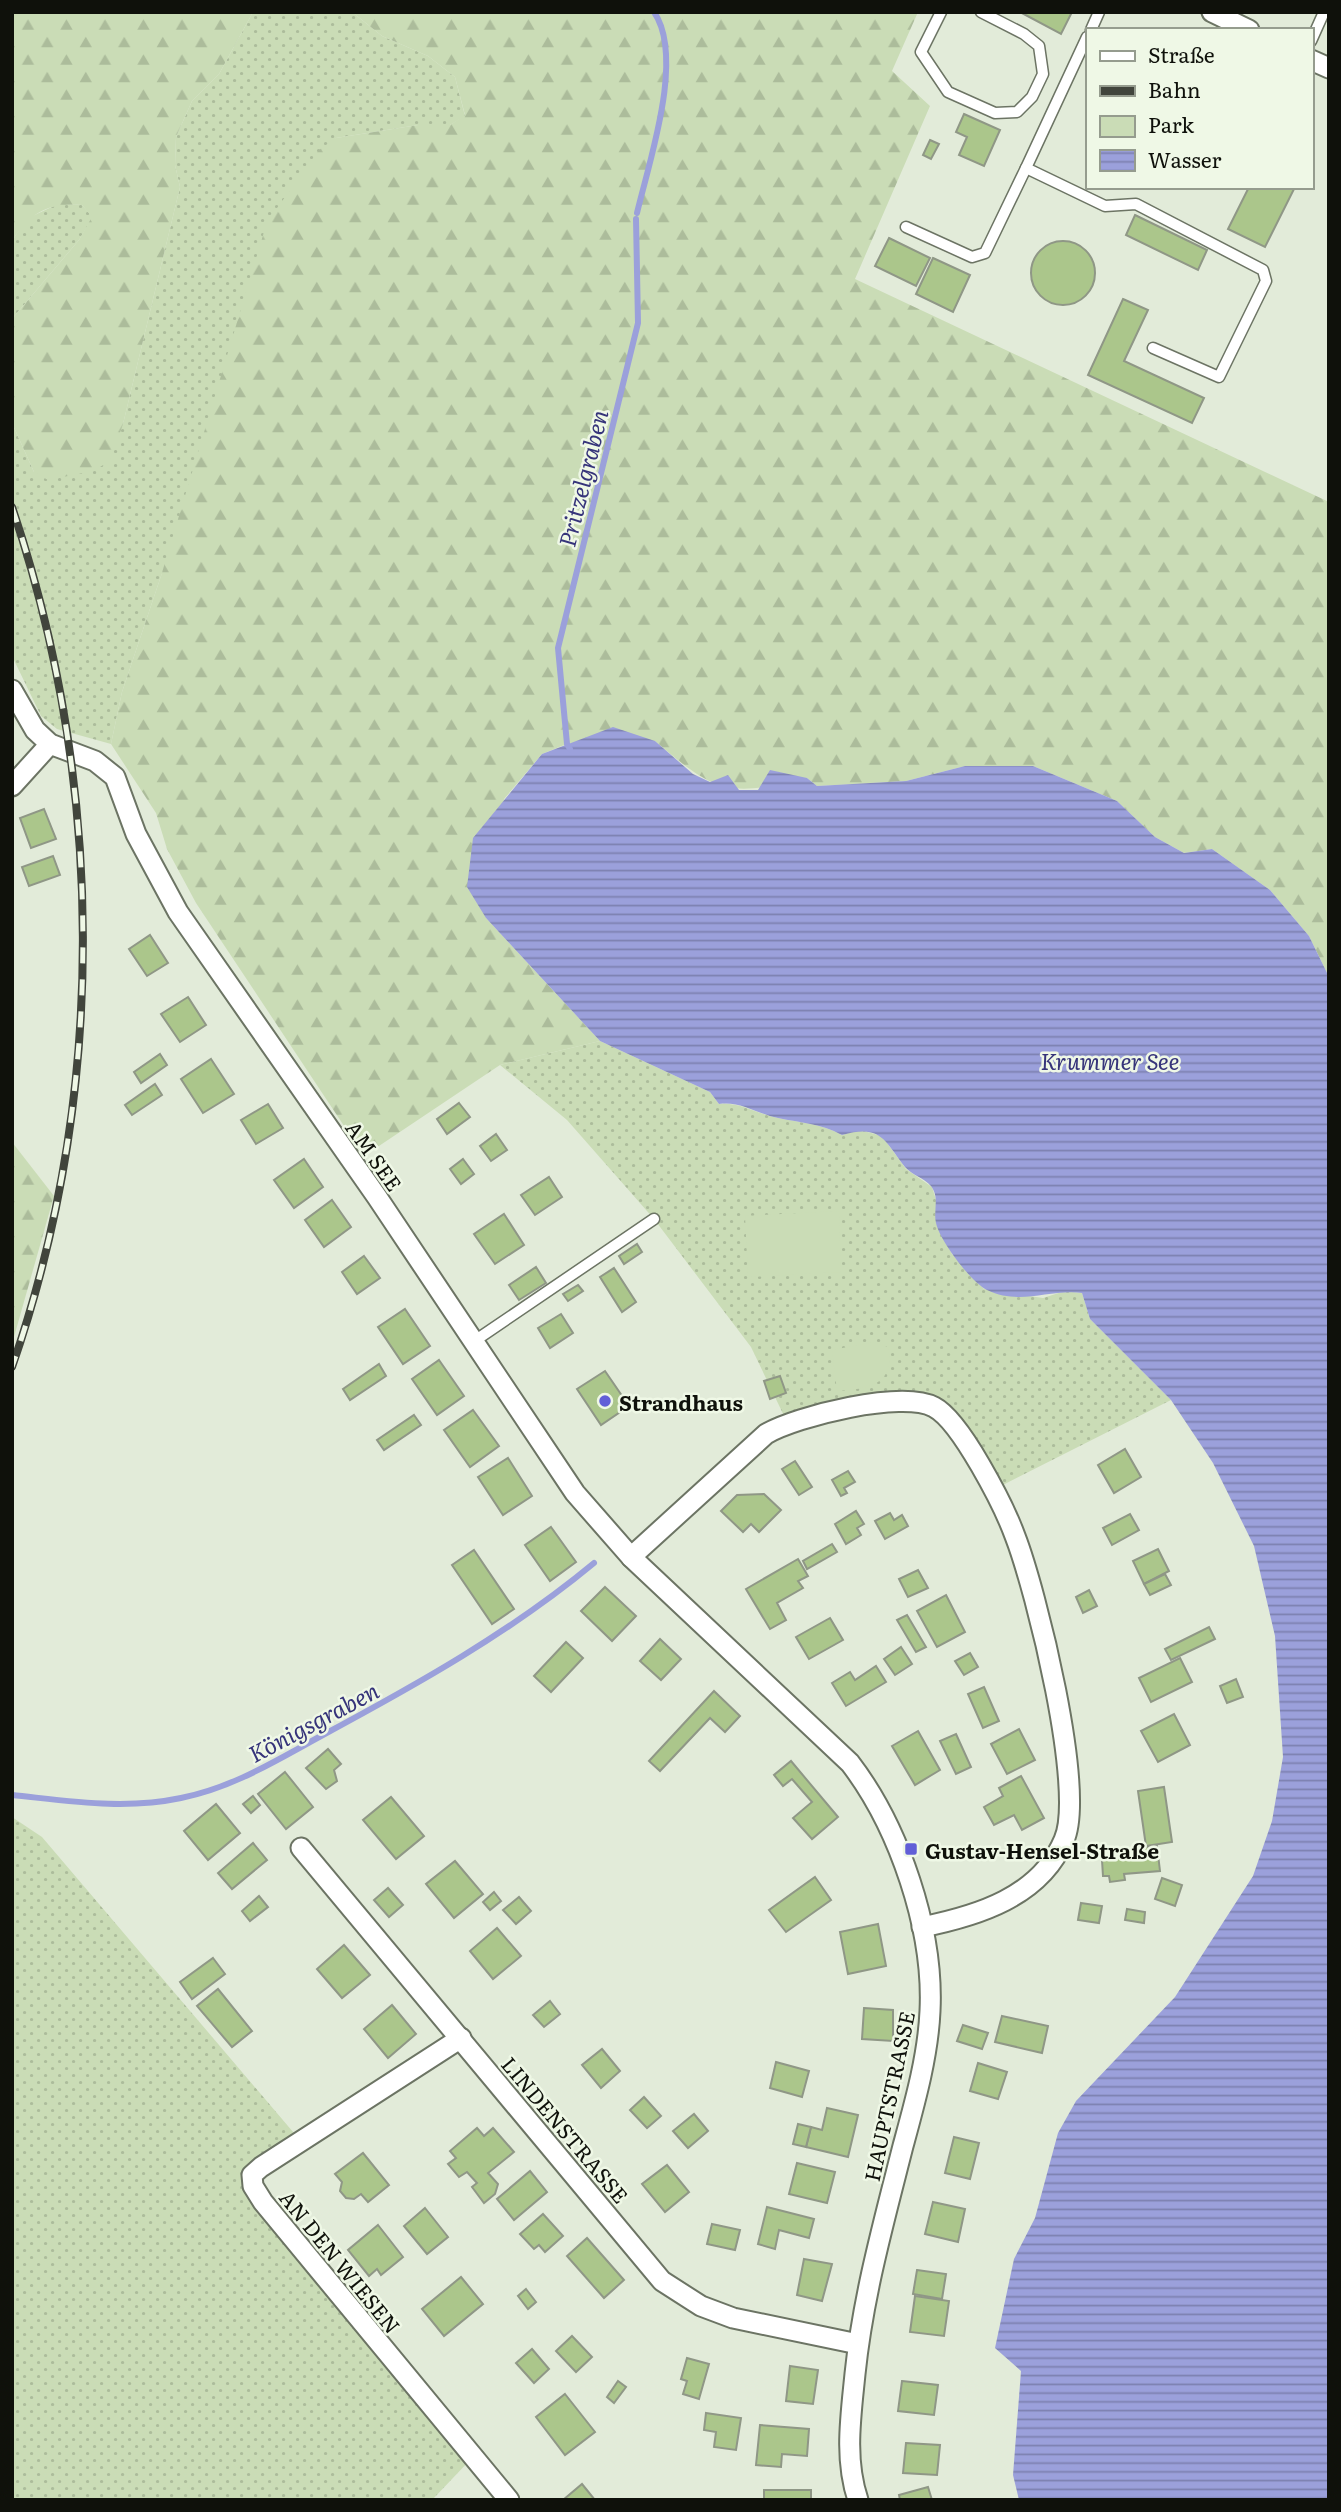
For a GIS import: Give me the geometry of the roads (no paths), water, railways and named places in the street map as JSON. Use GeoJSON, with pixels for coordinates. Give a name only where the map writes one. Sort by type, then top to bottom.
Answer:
{"type":"FeatureCollection","features":[{"type":"Feature","properties":{"kind":"street"},"geometry":{"type":"LineString","coordinates":[[1212,12],[1245,28]]}},
{"type":"Feature","properties":{"kind":"street"},"geometry":{"type":"LineString","coordinates":[[1313,61],[1329,68]]}},
{"type":"Feature","properties":{"kind":"street"},"geometry":{"type":"LineString","coordinates":[[12,690],[35,730],[50,744],[12,786]]}},
{"type":"Feature","properties":{"kind":"street","name":"AM SEE"},"geometry":{"type":"LineString","coordinates":[[50,744],[95,761],[115,776],[136,834],[178,912],[575,1493],[631,1557]]}},
{"type":"Feature","properties":{"kind":"street"},"geometry":{"type":"LineString","coordinates":[[631,1557],[766,1434],[788,1422],[869,1404],[923,1402],[938,1409],[957,1429],[1014,1533],[1029,1578],[1069,1773],[1071,1810],[1065,1839],[1049,1868],[1025,1889],[996,1906],[963,1919],[922,1927]]}},
{"type":"Feature","properties":{"kind":"street","name":"HAUPTSTRASSE"},"geometry":{"type":"LineString","coordinates":[[631,1557],[850,1763],[869,1788],[884,1817],[902,1859],[922,1927],[929,1969],[928,2030],[914,2104],[865,2296],[850,2431],[851,2470],[858,2500]]}},
{"type":"Feature","properties":{"kind":"street","name":"LINDENSTRASSE"},"geometry":{"type":"LineString","coordinates":[[301,1847],[662,2281],[701,2306],[733,2318],[858,2344]]}},
{"type":"Feature","properties":{"kind":"street","name":"AN DEN WIESEN"},"geometry":{"type":"LineString","coordinates":[[461,2038],[261,2166],[252,2175],[253,2186],[262,2202],[509,2500]]}},
{"type":"Feature","properties":{"kind":"lane"},"geometry":{"type":"LineString","coordinates":[[941,12],[921,52],[948,92],[995,113],[1017,112],[1032,97],[1043,74],[1039,46],[1024,34],[981,12]]}},
{"type":"Feature","properties":{"kind":"lane"},"geometry":{"type":"LineString","coordinates":[[1092,28],[1099,12]]}},
{"type":"Feature","properties":{"kind":"lane"},"geometry":{"type":"LineString","coordinates":[[1313,37],[1324,12]]}},
{"type":"Feature","properties":{"kind":"lane"},"geometry":{"type":"LineString","coordinates":[[906,228],[972,257],[985,253],[1086,39]]}},
{"type":"Feature","properties":{"kind":"lane"},"geometry":{"type":"LineString","coordinates":[[1027,168],[1105,206],[1136,204],[1263,270],[1266,281],[1219,377],[1153,348]]}},
{"type":"Feature","properties":{"kind":"lane"},"geometry":{"type":"LineString","coordinates":[[473,1342],[654,1219]]}},
{"type":"Feature","properties":{"kind":"water","name":"Krummer See"},"geometry":{"type":"Polygon","coordinates":[[[613,727],[655,741],[693,774],[710,782],[728,775],[739,790],[758,790],[770,770],[807,778],[817,786],[906,781],[965,766],[1033,766],[1117,801],[1155,837],[1184,853],[1212,849],[1270,890],[1309,936],[1329,977],[1329,2500],[1019,2500],[1013,2475],[1021,2371],[995,2348],[1014,2259],[1035,2218],[1058,2133],[1076,2101],[1175,1997],[1253,1876],[1272,1821],[1283,1757],[1275,1636],[1254,1546],[1213,1463],[1171,1400],[1090,1319],[1082,1293],[1011,1297],[999,1295],[980,1286],[943,1240],[936,1223],[936,1200],[931,1186],[908,1170],[880,1137],[865,1132],[842,1135],[742,1106],[719,1104],[710,1092],[600,1041],[486,918],[467,887],[473,838],[542,754],[613,727]]]}},
{"type":"Feature","properties":{"kind":"waterway","name":"Pritzelgraben"},"geometry":{"type":"LineString","coordinates":[[637,213],[656,139],[665,82],[663,31],[654,12]]}},
{"type":"Feature","properties":{"kind":"waterway","name":"Pritzelgraben"},"geometry":{"type":"LineString","coordinates":[[570,749],[567,744],[558,648],[638,323],[636,219]]}},
{"type":"Feature","properties":{"kind":"waterway","name":"Königsgraben"},"geometry":{"type":"LineString","coordinates":[[12,1795],[118,1804],[160,1802],[236,1781],[357,1717],[462,1656],[530,1612],[594,1563]]}},
{"type":"Feature","properties":{"kind":"railway"},"geometry":{"type":"LineString","coordinates":[[12,507],[43,612],[65,719],[78,828],[83,937],[79,1046],[66,1155],[43,1262],[12,1367]]}},
{"type":"Feature","properties":{"kind":"place","name":"Strandhaus"},"geometry":{"type":"Point","coordinates":[605,1401]}},
{"type":"Feature","properties":{"kind":"place","name":"Gustav-Hensel-Straße"},"geometry":{"type":"Point","coordinates":[911,1849]}}]}
